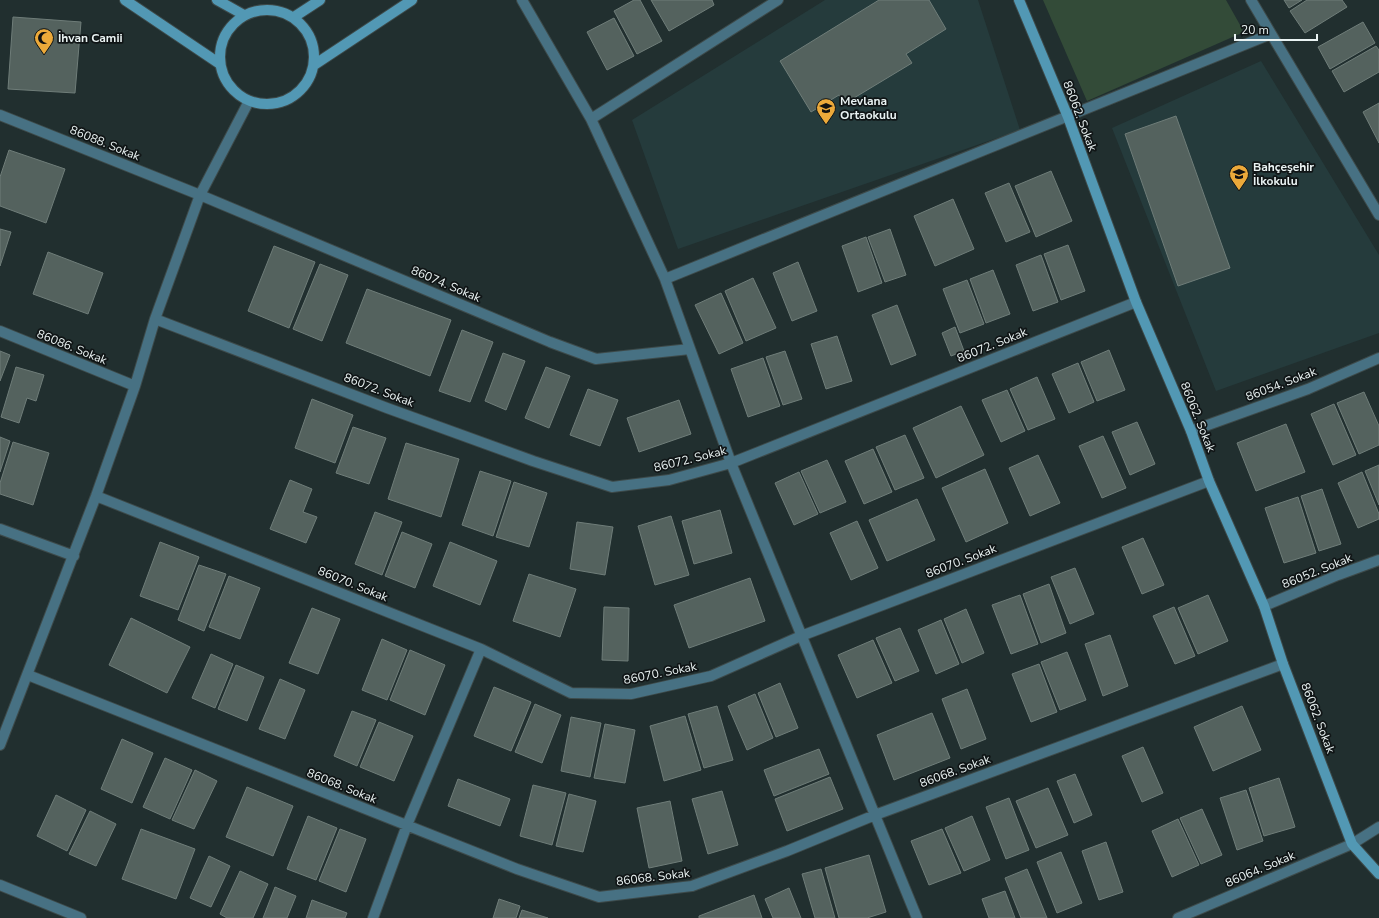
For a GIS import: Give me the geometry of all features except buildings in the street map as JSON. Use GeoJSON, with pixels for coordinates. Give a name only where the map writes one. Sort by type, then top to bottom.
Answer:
{"type":"FeatureCollection","features":[{"type":"Feature","properties":{"kind":"main road"},"geometry":{"type":"LineString","coordinates":[[125,0],[220,64]]}},
{"type":"Feature","properties":{"kind":"main road"},"geometry":{"type":"LineString","coordinates":[[217,0],[244,16]]}},
{"type":"Feature","properties":{"kind":"main road"},"geometry":{"type":"LineString","coordinates":[[294,17],[320,0]]}},
{"type":"Feature","properties":{"kind":"main road"},"geometry":{"type":"LineString","coordinates":[[314,65],[412,0]]}},
{"type":"Feature","properties":{"kind":"main road","name":"86062. Sokak"},"geometry":{"type":"LineString","coordinates":[[1019,0],[1068,117],[1136,302],[1191,432],[1209,482],[1264,606],[1283,664],[1352,844]]}},
{"type":"Feature","properties":{"kind":"main road"},"geometry":{"type":"LineString","coordinates":[[267,9],[286,13],[300,22],[309,35],[314,47],[314,65],[306,85],[292,98],[274,104],[263,105],[249,101],[229,86],[223,75],[220,64],[221,47],[226,33],[244,16],[267,9]]}},
{"type":"Feature","properties":{"kind":"main road"},"geometry":{"type":"LineString","coordinates":[[1352,844],[1379,874]]}},
{"type":"Feature","properties":{"kind":"street"},"geometry":{"type":"LineString","coordinates":[[522,0],[591,119],[665,279],[731,462],[917,918]]}},
{"type":"Feature","properties":{"kind":"street"},"geometry":{"type":"LineString","coordinates":[[591,119],[778,0]]}},
{"type":"Feature","properties":{"kind":"street"},"geometry":{"type":"LineString","coordinates":[[1251,0],[1379,215]]}},
{"type":"Feature","properties":{"kind":"street"},"geometry":{"type":"LineString","coordinates":[[665,279],[1271,34]]}},
{"type":"Feature","properties":{"kind":"street"},"geometry":{"type":"LineString","coordinates":[[0,745],[96,496],[135,386],[155,319],[200,195],[249,101]]}},
{"type":"Feature","properties":{"kind":"street","name":"86088. Sokak"},"geometry":{"type":"LineString","coordinates":[[0,115],[200,195]]}},
{"type":"Feature","properties":{"kind":"street","name":"86074. Sokak"},"geometry":{"type":"LineString","coordinates":[[200,195],[550,342],[596,359],[690,349]]}},
{"type":"Feature","properties":{"kind":"street","name":"86072. Sokak"},"geometry":{"type":"LineString","coordinates":[[155,319],[388,408],[533,461],[612,487],[669,480],[731,462],[1136,302]]}},
{"type":"Feature","properties":{"kind":"street","name":"86086. Sokak"},"geometry":{"type":"LineString","coordinates":[[0,331],[135,386]]}},
{"type":"Feature","properties":{"kind":"street","name":"86054. Sokak"},"geometry":{"type":"LineString","coordinates":[[1191,432],[1308,389],[1379,358]]}},
{"type":"Feature","properties":{"kind":"street","name":"86070. Sokak"},"geometry":{"type":"LineString","coordinates":[[96,496],[481,649],[572,693],[631,694],[711,676],[801,636],[1209,482]]}},
{"type":"Feature","properties":{"kind":"street"},"geometry":{"type":"LineString","coordinates":[[0,528],[74,556]]}},
{"type":"Feature","properties":{"kind":"street","name":"86052. Sokak"},"geometry":{"type":"LineString","coordinates":[[1264,606],[1338,575],[1379,560]]}},
{"type":"Feature","properties":{"kind":"street"},"geometry":{"type":"LineString","coordinates":[[373,918],[407,825],[481,649]]}},
{"type":"Feature","properties":{"kind":"street","name":"86068. Sokak"},"geometry":{"type":"LineString","coordinates":[[28,675],[517,869],[599,897],[692,886],[786,851],[875,814],[1283,664]]}},
{"type":"Feature","properties":{"kind":"street","name":"86064. Sokak"},"geometry":{"type":"LineString","coordinates":[[1178,918],[1352,844],[1379,827]]}},
{"type":"Feature","properties":{"kind":"street"},"geometry":{"type":"LineString","coordinates":[[0,885],[81,918]]}},
{"type":"Feature","properties":{"kind":"shaded area","name":"Mevlana Ortaokulu"},"geometry":{"type":"Polygon","coordinates":[[[825,0],[978,0],[1020,130],[678,249],[632,120],[825,0]]]}},
{"type":"Feature","properties":{"kind":"shaded area","name":"Bahçeşehir İlkokulu"},"geometry":{"type":"Polygon","coordinates":[[[1261,61],[1379,255],[1379,333],[1216,391],[1112,128],[1261,61]]]}},
{"type":"Feature","properties":{"kind":"green space"},"geometry":{"type":"Polygon","coordinates":[[[1043,0],[1226,0],[1244,32],[1087,101],[1043,0]]]}},
{"type":"Feature","properties":{"kind":"place","name":"İhvan Camii"},"geometry":{"type":"Point","coordinates":[44,55]}},
{"type":"Feature","properties":{"kind":"place","name":"Mevlana Ortaokulu"},"geometry":{"type":"Point","coordinates":[826,125]}},
{"type":"Feature","properties":{"kind":"place","name":"Bahçeşehir İlkokulu"},"geometry":{"type":"Point","coordinates":[1239,191]}}]}
